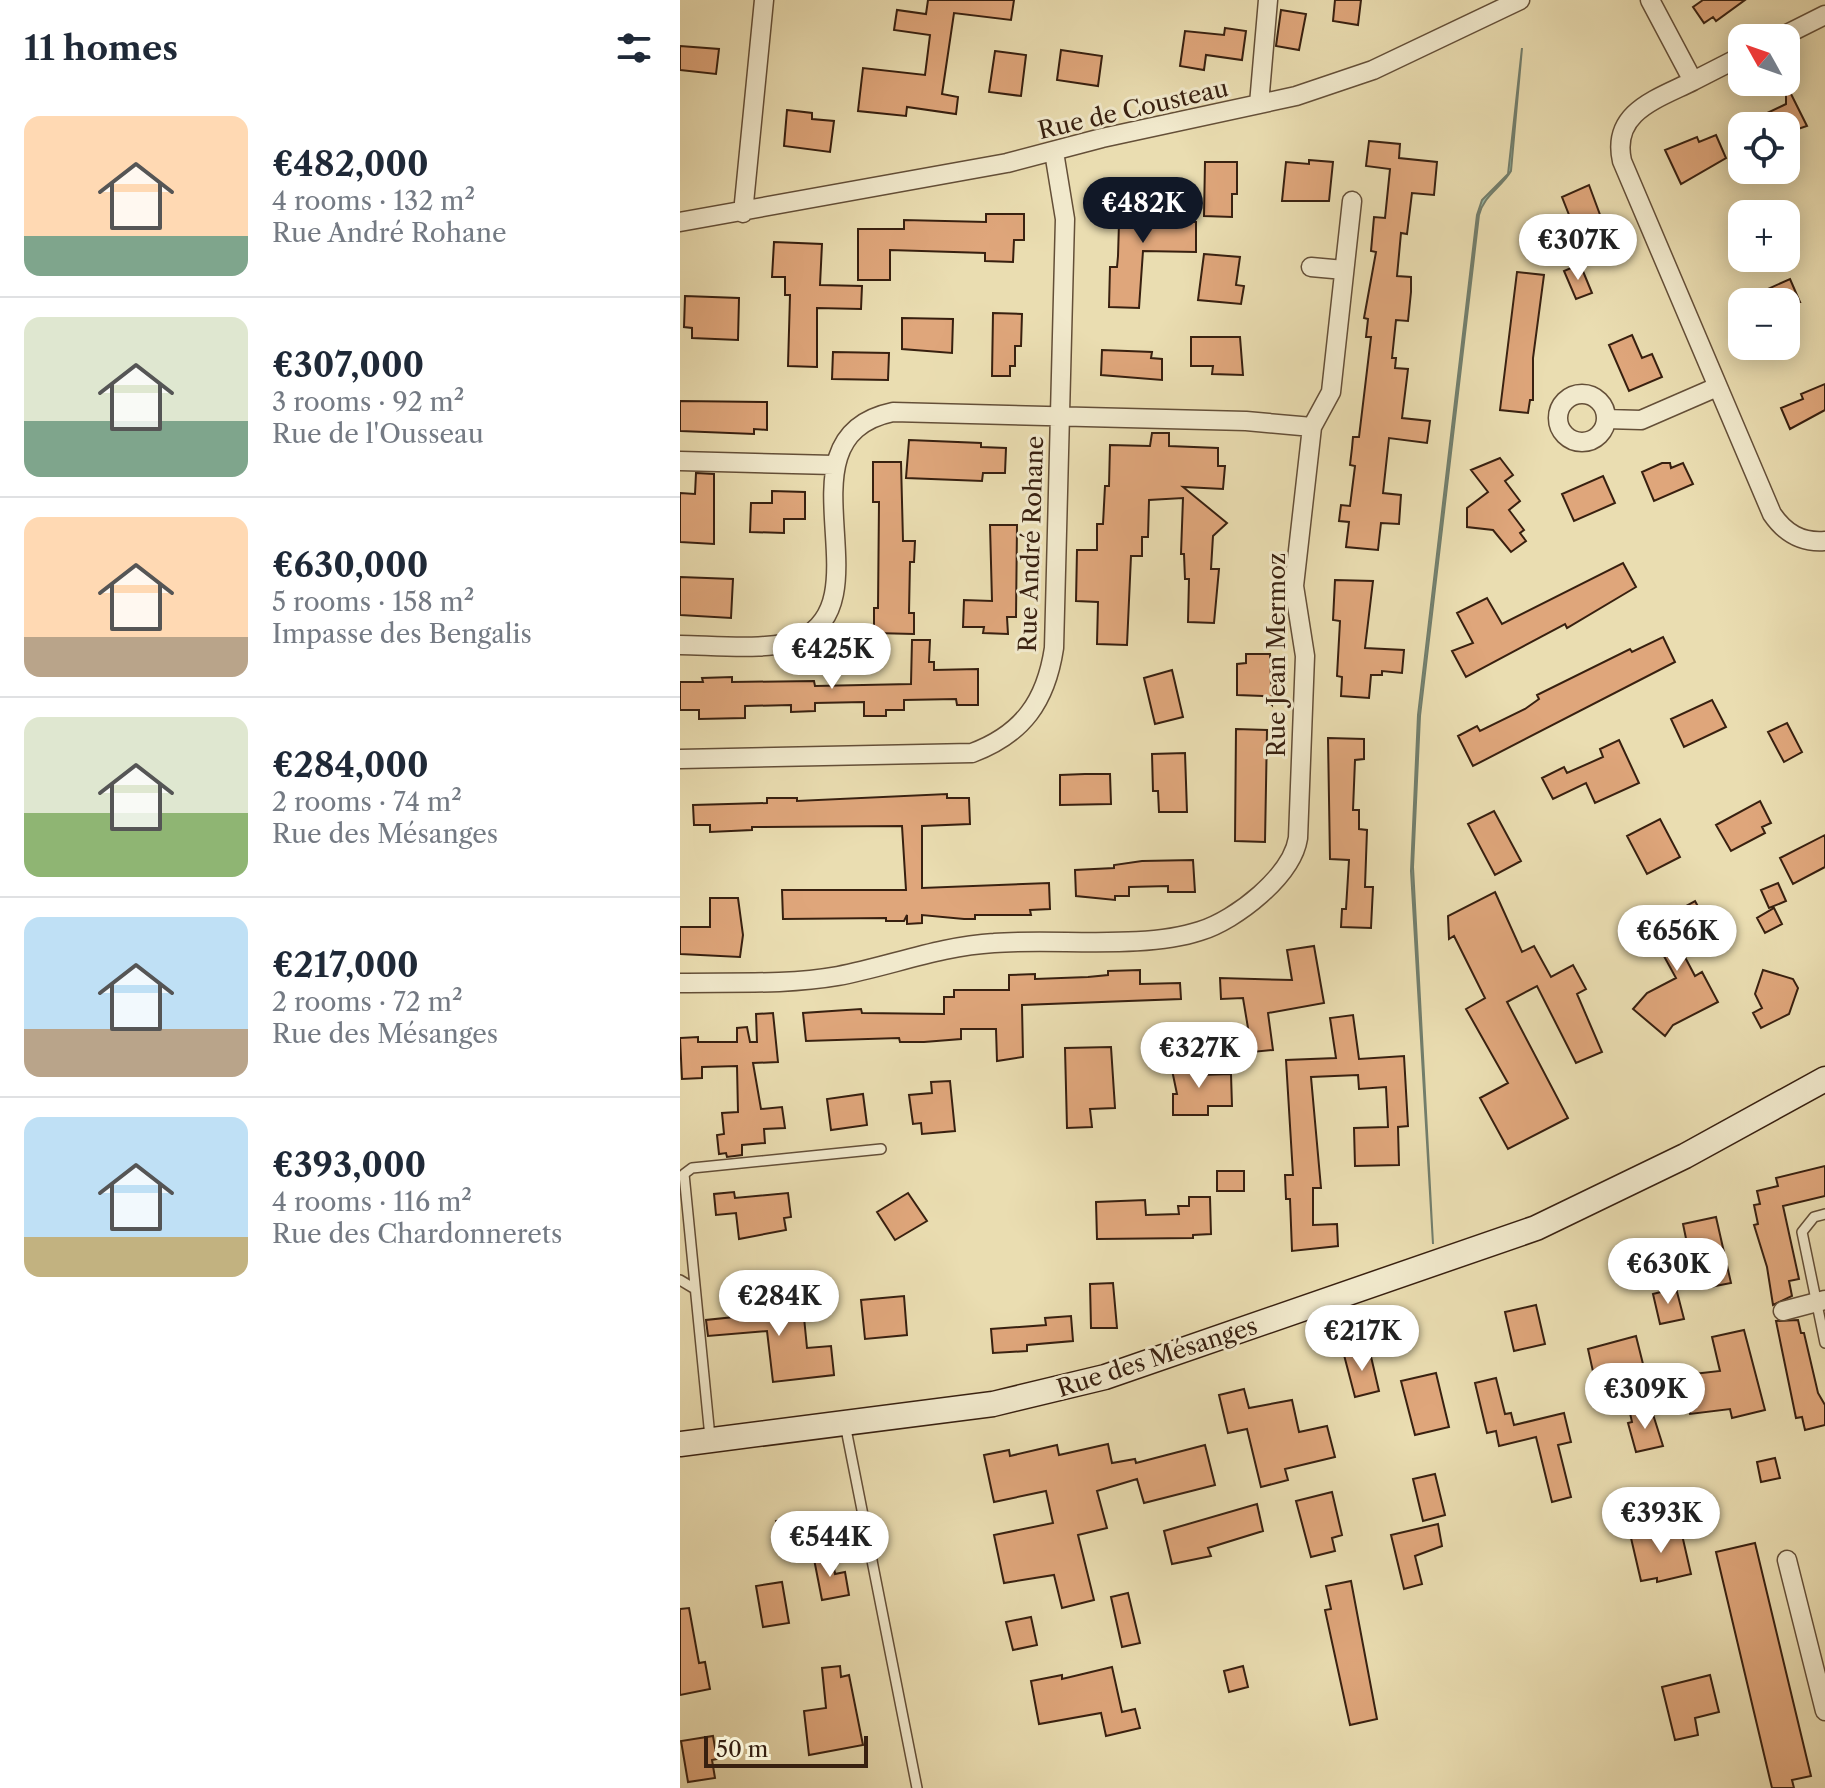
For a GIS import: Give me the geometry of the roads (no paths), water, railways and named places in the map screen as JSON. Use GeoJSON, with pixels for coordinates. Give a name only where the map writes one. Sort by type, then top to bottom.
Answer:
{"type":"FeatureCollection","features":[{"type":"Feature","properties":{"kind":"main road","name":"Rue des Mésanges"},"geometry":{"type":"LineString","coordinates":[[680,1444],[993,1404],[1062,1389],[1494,1243],[1588,1205],[1825,1079]]}},
{"type":"Feature","properties":{"kind":"street"},"geometry":{"type":"LineString","coordinates":[[743,213],[764,0]]}},
{"type":"Feature","properties":{"kind":"street"},"geometry":{"type":"LineString","coordinates":[[1259,104],[1268,0]]}},
{"type":"Feature","properties":{"kind":"street","name":"Rue de Cousteau"},"geometry":{"type":"LineString","coordinates":[[680,222],[743,213],[1054,152],[1259,104],[1373,70],[1520,0]]}},
{"type":"Feature","properties":{"kind":"street"},"geometry":{"type":"LineString","coordinates":[[1650,0],[1693,81]]}},
{"type":"Feature","properties":{"kind":"street"},"geometry":{"type":"LineString","coordinates":[[1800,28],[1825,15]]}},
{"type":"Feature","properties":{"kind":"street"},"geometry":{"type":"LineString","coordinates":[[1728,63],[1639,108],[1622,129],[1619,150],[1772,514],[1793,535],[1808,541],[1825,541]]}},
{"type":"Feature","properties":{"kind":"street","name":"Rue André Rohane"},"geometry":{"type":"LineString","coordinates":[[680,759],[972,753],[994,745],[1019,728],[1035,709],[1045,688],[1054,648],[1065,219],[1054,152]]}},
{"type":"Feature","properties":{"kind":"street"},"geometry":{"type":"LineString","coordinates":[[680,645],[782,643],[800,639],[819,627],[829,610],[835,582],[834,465],[852,432],[875,415],[893,412],[1246,421],[1312,427],[1331,392],[1352,201]]}},
{"type":"Feature","properties":{"kind":"street"},"geometry":{"type":"LineString","coordinates":[[1311,267],[1344,270]]}},
{"type":"Feature","properties":{"kind":"street"},"geometry":{"type":"LineString","coordinates":[[1606,419],[1641,420],[1717,387]]}},
{"type":"Feature","properties":{"kind":"street","name":"Rue Jean Mermoz"},"geometry":{"type":"LineString","coordinates":[[680,983],[804,981],[994,943],[1168,938],[1203,930],[1225,919],[1278,879],[1296,854],[1298,838],[1305,656],[1294,586],[1312,427]]}},
{"type":"Feature","properties":{"kind":"street"},"geometry":{"type":"LineString","coordinates":[[680,461],[834,465]]}},
{"type":"Feature","properties":{"kind":"street"},"geometry":{"type":"LineString","coordinates":[[1783,1311],[1821,1301]]}},
{"type":"Feature","properties":{"kind":"street"},"geometry":{"type":"LineString","coordinates":[[1787,1560],[1820,1671],[1825,1711]]}},
{"type":"Feature","properties":{"kind":"lane"},"geometry":{"type":"LineString","coordinates":[[710,1440],[684,1174],[692,1168],[881,1149]]}},
{"type":"Feature","properties":{"kind":"lane"},"geometry":{"type":"LineString","coordinates":[[1825,1214],[1814,1217],[1802,1232],[1821,1301],[1825,1343]]}},
{"type":"Feature","properties":{"kind":"lane"},"geometry":{"type":"LineString","coordinates":[[680,1280],[695,1289]]}},
{"type":"Feature","properties":{"kind":"lane"},"geometry":{"type":"LineString","coordinates":[[845,1424],[917,1788]]}}]}
